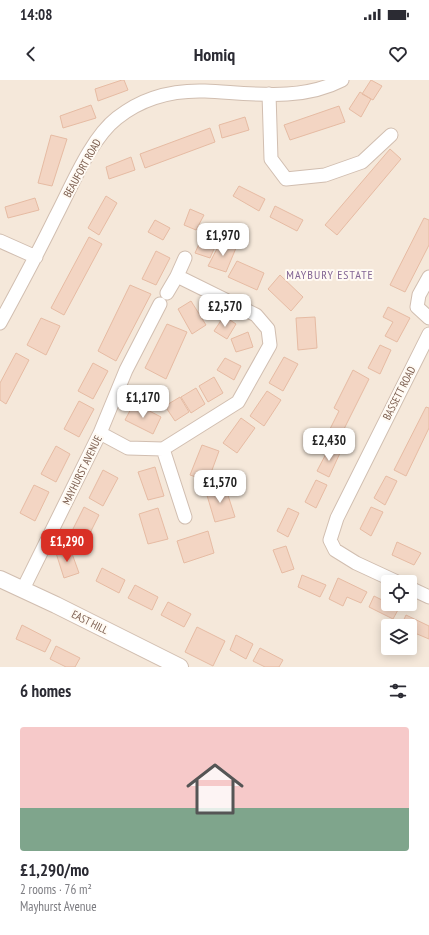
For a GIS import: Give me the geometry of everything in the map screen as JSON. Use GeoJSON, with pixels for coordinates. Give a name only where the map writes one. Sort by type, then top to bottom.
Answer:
{"type":"FeatureCollection","features":[{"type":"Feature","properties":{"kind":"street","name":"BEAUFORT ROAD"},"geometry":{"type":"LineString","coordinates":[[0,323],[36,257],[85,160],[99,137],[116,118],[138,104],[161,95],[193,90],[292,95],[319,90],[342,80]]}},
{"type":"Feature","properties":{"kind":"street"},"geometry":{"type":"LineString","coordinates":[[269,94],[271,159],[286,179],[325,175],[362,162],[391,135]]}},
{"type":"Feature","properties":{"kind":"street"},"geometry":{"type":"LineString","coordinates":[[0,241],[36,257]]}},
{"type":"Feature","properties":{"kind":"street","name":"MAYHURST AVENUE"},"geometry":{"type":"LineString","coordinates":[[23,589],[100,433],[126,370],[177,276],[185,258]]}},
{"type":"Feature","properties":{"kind":"street"},"geometry":{"type":"LineString","coordinates":[[100,433],[128,448],[163,449],[238,402],[270,345],[268,329],[256,316],[177,276]]}},
{"type":"Feature","properties":{"kind":"street"},"geometry":{"type":"LineString","coordinates":[[429,277],[419,295],[417,307],[429,318]]}},
{"type":"Feature","properties":{"kind":"street","name":"BASSETT ROAD"},"geometry":{"type":"LineString","coordinates":[[382,575],[356,563],[335,550],[330,540],[337,518],[429,334]]}},
{"type":"Feature","properties":{"kind":"street"},"geometry":{"type":"LineString","coordinates":[[163,449],[185,517]]}},
{"type":"Feature","properties":{"kind":"street","name":"EAST HILL"},"geometry":{"type":"LineString","coordinates":[[0,579],[23,589],[173,666]]}},
{"type":"Feature","properties":{"kind":"street"},"geometry":{"type":"LineString","coordinates":[[417,591],[429,597]]}},
{"type":"Feature","properties":{"kind":"shaded area"},"geometry":{"type":"Polygon","coordinates":[[[0,80],[429,80],[429,667],[0,667],[0,80]]]}},
{"type":"Feature","properties":{"kind":"building"},"geometry":{"type":"Polygon","coordinates":[[[124,80],[128,90],[98,101],[95,89],[124,80]]]}},
{"type":"Feature","properties":{"kind":"building"},"geometry":{"type":"Polygon","coordinates":[[[371,80],[382,86],[373,100],[362,94],[371,80]]]}},
{"type":"Feature","properties":{"kind":"building"},"geometry":{"type":"Polygon","coordinates":[[[360,92],[371,99],[361,117],[349,109],[360,92]]]}},
{"type":"Feature","properties":{"kind":"building"},"geometry":{"type":"Polygon","coordinates":[[[91,105],[96,118],[63,128],[60,116],[91,105]]]}},
{"type":"Feature","properties":{"kind":"building"},"geometry":{"type":"Polygon","coordinates":[[[339,106],[345,122],[290,140],[284,125],[339,106]]]}},
{"type":"Feature","properties":{"kind":"building"},"geometry":{"type":"Polygon","coordinates":[[[245,117],[249,130],[222,138],[219,125],[245,117]]]}},
{"type":"Feature","properties":{"kind":"building"},"geometry":{"type":"Polygon","coordinates":[[[210,128],[215,142],[145,168],[140,154],[210,128]]]}},
{"type":"Feature","properties":{"kind":"building"},"geometry":{"type":"Polygon","coordinates":[[[51,135],[67,139],[52,186],[38,183],[51,135]]]}},
{"type":"Feature","properties":{"kind":"building"},"geometry":{"type":"Polygon","coordinates":[[[390,149],[401,159],[337,235],[325,225],[390,149]]]}},
{"type":"Feature","properties":{"kind":"building"},"geometry":{"type":"Polygon","coordinates":[[[131,157],[135,170],[109,179],[106,167],[131,157]]]}},
{"type":"Feature","properties":{"kind":"building"},"geometry":{"type":"Polygon","coordinates":[[[239,186],[265,199],[259,211],[233,196],[239,186]]]}},
{"type":"Feature","properties":{"kind":"building"},"geometry":{"type":"Polygon","coordinates":[[[106,196],[117,203],[99,235],[88,228],[106,196]]]}},
{"type":"Feature","properties":{"kind":"building"},"geometry":{"type":"Polygon","coordinates":[[[35,198],[39,210],[8,218],[5,207],[35,198]]]}},
{"type":"Feature","properties":{"kind":"building"},"geometry":{"type":"Polygon","coordinates":[[[275,206],[303,220],[297,231],[270,217],[275,206]]]}},
{"type":"Feature","properties":{"kind":"building"},"geometry":{"type":"Polygon","coordinates":[[[190,209],[204,215],[196,230],[184,225],[190,209]]]}},
{"type":"Feature","properties":{"kind":"building"},"geometry":{"type":"Polygon","coordinates":[[[424,218],[429,220],[429,245],[405,292],[390,285],[424,218]]]}},
{"type":"Feature","properties":{"kind":"building"},"geometry":{"type":"Polygon","coordinates":[[[155,220],[170,228],[163,240],[148,232],[155,220]]]}},
{"type":"Feature","properties":{"kind":"building"},"geometry":{"type":"Polygon","coordinates":[[[207,226],[221,233],[210,258],[195,253],[207,226]]]}},
{"type":"Feature","properties":{"kind":"building"},"geometry":{"type":"Polygon","coordinates":[[[89,237],[102,244],[64,315],[51,308],[89,237]]]}},
{"type":"Feature","properties":{"kind":"building"},"geometry":{"type":"Polygon","coordinates":[[[221,241],[236,248],[226,272],[208,266],[221,241]]]}},
{"type":"Feature","properties":{"kind":"building"},"geometry":{"type":"Polygon","coordinates":[[[156,251],[170,258],[156,285],[142,279],[156,251]]]}},
{"type":"Feature","properties":{"kind":"building"},"geometry":{"type":"Polygon","coordinates":[[[237,261],[264,273],[257,290],[228,277],[237,261]]]}},
{"type":"Feature","properties":{"kind":"building"},"geometry":{"type":"Polygon","coordinates":[[[280,275],[303,297],[291,311],[268,289],[280,275]]]}},
{"type":"Feature","properties":{"kind":"building"},"geometry":{"type":"Polygon","coordinates":[[[130,285],[151,294],[116,361],[98,351],[130,285]]]}},
{"type":"Feature","properties":{"kind":"building"},"geometry":{"type":"Polygon","coordinates":[[[191,301],[206,325],[192,334],[178,309],[191,301]]]}},
{"type":"Feature","properties":{"kind":"building"},"geometry":{"type":"Polygon","coordinates":[[[388,307],[410,318],[397,342],[385,336],[393,322],[383,317],[388,307]]]}},
{"type":"Feature","properties":{"kind":"building"},"geometry":{"type":"Polygon","coordinates":[[[224,316],[236,324],[227,339],[214,331],[224,316]]]}},
{"type":"Feature","properties":{"kind":"building"},"geometry":{"type":"Polygon","coordinates":[[[315,317],[317,348],[298,350],[296,318],[315,317]]]}},
{"type":"Feature","properties":{"kind":"building"},"geometry":{"type":"Polygon","coordinates":[[[41,318],[60,326],[46,355],[27,345],[41,318]]]}},
{"type":"Feature","properties":{"kind":"building"},"geometry":{"type":"Polygon","coordinates":[[[167,324],[187,332],[166,379],[145,368],[167,324]]]}},
{"type":"Feature","properties":{"kind":"building"},"geometry":{"type":"Polygon","coordinates":[[[248,332],[253,347],[236,352],[231,339],[248,332]]]}},
{"type":"Feature","properties":{"kind":"building"},"geometry":{"type":"Polygon","coordinates":[[[380,345],[391,350],[380,374],[368,368],[380,345]]]}},
{"type":"Feature","properties":{"kind":"building"},"geometry":{"type":"Polygon","coordinates":[[[16,353],[29,360],[6,404],[0,400],[0,383],[16,353]]]}},
{"type":"Feature","properties":{"kind":"building"},"geometry":{"type":"Polygon","coordinates":[[[284,357],[298,364],[283,391],[269,383],[284,357]]]}},
{"type":"Feature","properties":{"kind":"building"},"geometry":{"type":"Polygon","coordinates":[[[225,358],[241,366],[234,380],[217,370],[225,358]]]}},
{"type":"Feature","properties":{"kind":"building"},"geometry":{"type":"Polygon","coordinates":[[[93,363],[108,371],[93,399],[78,391],[93,363]]]}},
{"type":"Feature","properties":{"kind":"building"},"geometry":{"type":"Polygon","coordinates":[[[353,370],[369,379],[337,443],[326,437],[339,411],[334,408],[353,370]]]}},
{"type":"Feature","properties":{"kind":"building"},"geometry":{"type":"Polygon","coordinates":[[[214,377],[223,393],[208,402],[199,386],[214,377]]]}},
{"type":"Feature","properties":{"kind":"building"},"geometry":{"type":"Polygon","coordinates":[[[196,388],[205,404],[191,413],[181,397],[196,388]]]}},
{"type":"Feature","properties":{"kind":"building"},"geometry":{"type":"Polygon","coordinates":[[[267,391],[281,400],[264,426],[250,416],[267,391]]]}},
{"type":"Feature","properties":{"kind":"building"},"geometry":{"type":"Polygon","coordinates":[[[180,397],[189,412],[175,421],[165,406],[180,397]]]}},
{"type":"Feature","properties":{"kind":"building"},"geometry":{"type":"Polygon","coordinates":[[[79,401],[94,409],[79,437],[64,429],[79,401]]]}},
{"type":"Feature","properties":{"kind":"building"},"geometry":{"type":"Polygon","coordinates":[[[134,403],[161,417],[153,434],[125,420],[134,403]]]}},
{"type":"Feature","properties":{"kind":"building"},"geometry":{"type":"Polygon","coordinates":[[[426,407],[429,408],[429,428],[406,476],[394,470],[426,407]]]}},
{"type":"Feature","properties":{"kind":"building"},"geometry":{"type":"Polygon","coordinates":[[[241,418],[255,428],[237,453],[223,443],[241,418]]]}},
{"type":"Feature","properties":{"kind":"building"},"geometry":{"type":"Polygon","coordinates":[[[202,445],[219,451],[208,481],[190,475],[202,445]]]}},
{"type":"Feature","properties":{"kind":"building"},"geometry":{"type":"Polygon","coordinates":[[[56,446],[70,454],[56,482],[41,474],[56,446]]]}},
{"type":"Feature","properties":{"kind":"building"},"geometry":{"type":"Polygon","coordinates":[[[329,448],[340,453],[329,477],[317,471],[329,448]]]}},
{"type":"Feature","properties":{"kind":"building"},"geometry":{"type":"Polygon","coordinates":[[[155,467],[164,496],[148,500],[138,472],[155,467]]]}},
{"type":"Feature","properties":{"kind":"building"},"geometry":{"type":"Polygon","coordinates":[[[103,470],[118,478],[103,506],[89,498],[103,470]]]}},
{"type":"Feature","properties":{"kind":"building"},"geometry":{"type":"Polygon","coordinates":[[[386,476],[397,481],[385,505],[374,498],[386,476]]]}},
{"type":"Feature","properties":{"kind":"building"},"geometry":{"type":"Polygon","coordinates":[[[316,480],[327,485],[316,508],[305,502],[316,480]]]}},
{"type":"Feature","properties":{"kind":"building"},"geometry":{"type":"Polygon","coordinates":[[[34,485],[49,492],[35,521],[20,513],[34,485]]]}},
{"type":"Feature","properties":{"kind":"building"},"geometry":{"type":"Polygon","coordinates":[[[225,486],[235,517],[215,522],[206,492],[225,486]]]}},
{"type":"Feature","properties":{"kind":"building"},"geometry":{"type":"Polygon","coordinates":[[[84,507],[99,515],[85,543],[70,535],[84,507]]]}},
{"type":"Feature","properties":{"kind":"building"},"geometry":{"type":"Polygon","coordinates":[[[371,507],[383,512],[371,536],[360,529],[371,507]]]}},
{"type":"Feature","properties":{"kind":"building"},"geometry":{"type":"Polygon","coordinates":[[[158,508],[168,539],[148,544],[139,514],[158,508]]]}},
{"type":"Feature","properties":{"kind":"building"},"geometry":{"type":"Polygon","coordinates":[[[288,508],[299,513],[288,537],[277,531],[288,508]]]}},
{"type":"Feature","properties":{"kind":"building"},"geometry":{"type":"Polygon","coordinates":[[[208,531],[214,553],[184,563],[177,541],[208,531]]]}},
{"type":"Feature","properties":{"kind":"building"},"geometry":{"type":"Polygon","coordinates":[[[397,542],[421,553],[414,565],[392,555],[397,542]]]}},
{"type":"Feature","properties":{"kind":"building"},"geometry":{"type":"Polygon","coordinates":[[[286,546],[294,569],[282,573],[273,550],[286,546]]]}},
{"type":"Feature","properties":{"kind":"building"},"geometry":{"type":"Polygon","coordinates":[[[70,548],[79,573],[64,578],[56,553],[70,548]]]}},
{"type":"Feature","properties":{"kind":"building"},"geometry":{"type":"Polygon","coordinates":[[[102,568],[125,580],[119,593],[96,581],[102,568]]]}},
{"type":"Feature","properties":{"kind":"building"},"geometry":{"type":"Polygon","coordinates":[[[302,575],[326,585],[320,597],[298,587],[302,575]]]}},
{"type":"Feature","properties":{"kind":"building"},"geometry":{"type":"Polygon","coordinates":[[[338,578],[367,592],[361,603],[347,597],[343,606],[329,599],[338,578]]]}},
{"type":"Feature","properties":{"kind":"building"},"geometry":{"type":"Polygon","coordinates":[[[135,585],[158,597],[152,610],[128,598],[135,585]]]}},
{"type":"Feature","properties":{"kind":"building"},"geometry":{"type":"Polygon","coordinates":[[[374,596],[381,600],[381,611],[397,611],[393,619],[369,607],[374,596]]]}},
{"type":"Feature","properties":{"kind":"building"},"geometry":{"type":"Polygon","coordinates":[[[168,602],[191,614],[184,627],[161,615],[168,602]]]}},
{"type":"Feature","properties":{"kind":"building"},"geometry":{"type":"Polygon","coordinates":[[[406,615],[414,619],[404,619],[406,615]]]}},
{"type":"Feature","properties":{"kind":"building"},"geometry":{"type":"Polygon","coordinates":[[[417,620],[429,626],[429,639],[417,634],[417,620]]]}},
{"type":"Feature","properties":{"kind":"building"},"geometry":{"type":"Polygon","coordinates":[[[22,625],[51,640],[45,652],[16,639],[22,625]]]}},
{"type":"Feature","properties":{"kind":"building"},"geometry":{"type":"Polygon","coordinates":[[[197,627],[225,641],[213,666],[185,652],[197,627]]]}},
{"type":"Feature","properties":{"kind":"building"},"geometry":{"type":"Polygon","coordinates":[[[236,635],[253,644],[246,659],[230,650],[236,635]]]}},
{"type":"Feature","properties":{"kind":"building"},"geometry":{"type":"Polygon","coordinates":[[[56,646],[80,658],[75,667],[66,667],[50,659],[56,646]]]}},
{"type":"Feature","properties":{"kind":"building"},"geometry":{"type":"Polygon","coordinates":[[[260,648],[283,660],[279,667],[265,667],[253,661],[260,648]]]}},
{"type":"Feature","properties":{"kind":"district","name":"MAYBURY ESTATE"},"geometry":{"type":"Point","coordinates":[330,274]}}]}
